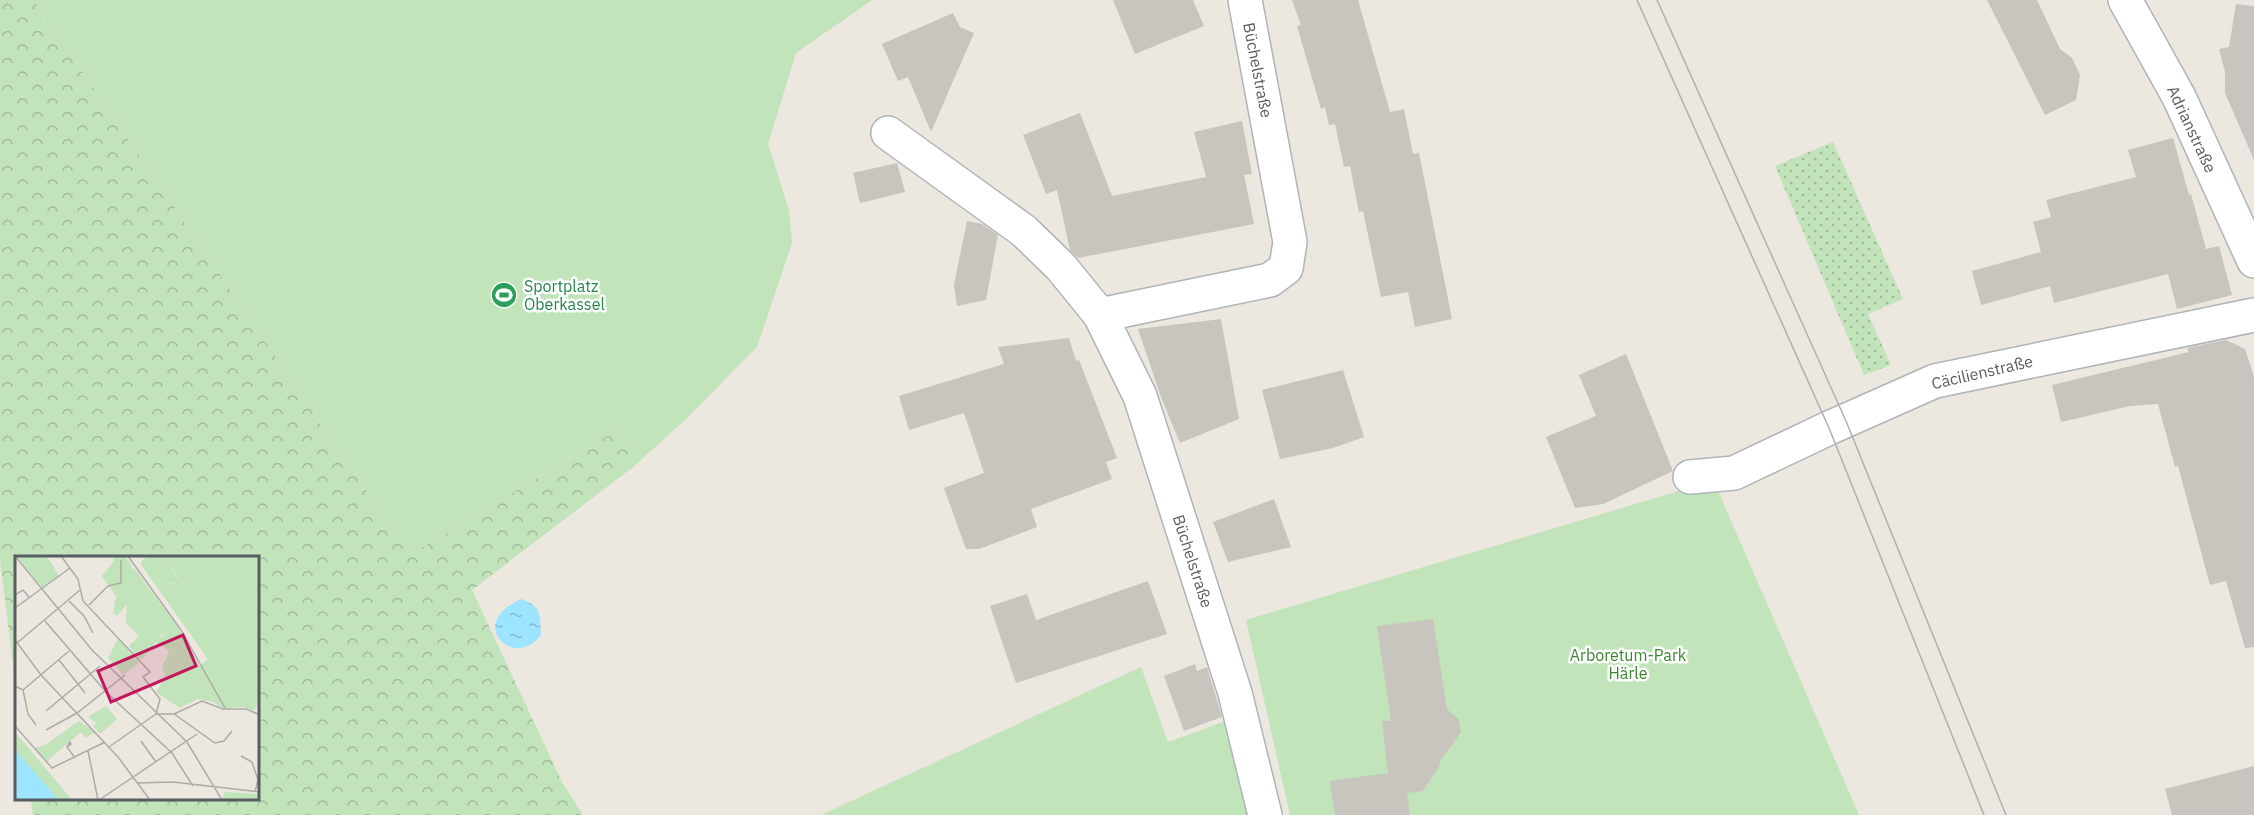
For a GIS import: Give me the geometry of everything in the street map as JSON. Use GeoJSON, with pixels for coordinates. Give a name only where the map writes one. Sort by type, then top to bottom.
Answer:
{"type":"FeatureCollection","features":[{"type":"Feature","properties":{"kind":"street","name":"Büchelstraße"},"geometry":{"type":"LineString","coordinates":[[1100,315],[1270,280],[1286,268],[1290,242],[1245,0]]}},
{"type":"Feature","properties":{"kind":"street","name":"Adrianstraße"},"geometry":{"type":"LineString","coordinates":[[2125,0],[2179,97],[2254,261]]}},
{"type":"Feature","properties":{"kind":"street","name":"Büchelstraße"},"geometry":{"type":"LineString","coordinates":[[888,133],[1024,231],[1061,267],[1100,315],[1140,396],[1235,693],[1265,815]]}},
{"type":"Feature","properties":{"kind":"street","name":"Cäcilienstraße"},"geometry":{"type":"LineString","coordinates":[[1690,477],[1734,473],[1935,381],[2254,315]]}},
{"type":"Feature","properties":{"kind":"green space"},"geometry":{"type":"Polygon","coordinates":[[[0,0],[34,0],[410,555],[620,428],[633,467],[472,590],[562,782],[583,815],[33,815],[31,800],[260,800],[260,556],[15,556],[15,680],[0,560],[0,0]]]}},
{"type":"Feature","properties":{"kind":"green space","name":"Sportplatz Oberkassel"},"geometry":{"type":"Polygon","coordinates":[[[34,0],[872,0],[796,53],[768,144],[789,210],[792,243],[757,347],[683,422],[633,467],[620,428],[410,555],[34,0]]]}},
{"type":"Feature","properties":{"kind":"green space"},"geometry":{"type":"Polygon","coordinates":[[[1833,142],[1903,299],[1868,314],[1891,365],[1864,375],[1775,166],[1833,142]]]}},
{"type":"Feature","properties":{"kind":"green space","name":"Arboretum-Park Härle"},"geometry":{"type":"Polygon","coordinates":[[[1689,488],[1718,491],[1859,815],[1290,815],[1246,620],[1689,488]]]}},
{"type":"Feature","properties":{"kind":"green space"},"geometry":{"type":"Polygon","coordinates":[[[1141,667],[1168,742],[1234,718],[1255,815],[821,815],[1141,667]]]}},
{"type":"Feature","properties":{"kind":"water"},"geometry":{"type":"Polygon","coordinates":[[[521,599],[536,608],[541,635],[531,644],[521,648],[511,647],[503,643],[495,628],[497,619],[506,608],[521,599]]]}},
{"type":"Feature","properties":{"kind":"building"},"geometry":{"type":"Polygon","coordinates":[[[1113,0],[1193,0],[1204,26],[1135,54],[1113,0]]]}},
{"type":"Feature","properties":{"kind":"building"},"geometry":{"type":"Polygon","coordinates":[[[1292,0],[1358,0],[1390,112],[1404,109],[1413,154],[1419,153],[1452,319],[1415,327],[1408,292],[1381,297],[1363,211],[1359,212],[1350,166],[1344,167],[1335,124],[1329,125],[1325,107],[1321,109],[1297,26],[1301,25],[1292,0]]]}},
{"type":"Feature","properties":{"kind":"building"},"geometry":{"type":"Polygon","coordinates":[[[1987,0],[2037,0],[2060,49],[2072,58],[2080,75],[2076,100],[2045,115],[1987,0]]]}},
{"type":"Feature","properties":{"kind":"building"},"geometry":{"type":"Polygon","coordinates":[[[2236,4],[2254,6],[2254,160],[2225,93],[2225,72],[2219,49],[2229,47],[2236,4]]]}},
{"type":"Feature","properties":{"kind":"building"},"geometry":{"type":"Polygon","coordinates":[[[953,13],[960,27],[974,33],[931,132],[908,77],[898,81],[882,44],[953,13]]]}},
{"type":"Feature","properties":{"kind":"building"},"geometry":{"type":"Polygon","coordinates":[[[1080,113],[1112,196],[1206,177],[1194,132],[1242,121],[1252,174],[1244,175],[1254,224],[1078,258],[1070,250],[1057,190],[1046,194],[1023,135],[1080,113]]]}},
{"type":"Feature","properties":{"kind":"building"},"geometry":{"type":"Polygon","coordinates":[[[2173,138],[2206,249],[2219,246],[2232,295],[2177,309],[2168,274],[2054,303],[2050,286],[1981,305],[1972,271],[2041,252],[2033,222],[2051,217],[2046,200],[2136,177],[2128,150],[2173,138]]]}},
{"type":"Feature","properties":{"kind":"building"},"geometry":{"type":"Polygon","coordinates":[[[897,163],[905,192],[860,203],[853,173],[897,163]]]}},
{"type":"Feature","properties":{"kind":"building"},"geometry":{"type":"Polygon","coordinates":[[[967,221],[982,224],[998,235],[986,300],[957,306],[954,285],[967,221]]]}},
{"type":"Feature","properties":{"kind":"building"},"geometry":{"type":"Polygon","coordinates":[[[1221,319],[1239,419],[1180,443],[1161,397],[1138,329],[1221,319]]]}},
{"type":"Feature","properties":{"kind":"building"},"geometry":{"type":"Polygon","coordinates":[[[1069,338],[1076,361],[1079,360],[1117,458],[1106,462],[1112,479],[1031,509],[1037,527],[979,549],[966,549],[944,488],[984,473],[964,413],[909,430],[899,396],[1004,364],[998,347],[1069,338]]]}},
{"type":"Feature","properties":{"kind":"building"},"geometry":{"type":"Polygon","coordinates":[[[2226,340],[2245,349],[2254,377],[2254,647],[2245,648],[2226,581],[2210,585],[2178,466],[2175,467],[2158,404],[2130,406],[2061,422],[2052,385],[2189,352],[2187,348],[2226,340]]]}},
{"type":"Feature","properties":{"kind":"building"},"geometry":{"type":"Polygon","coordinates":[[[1626,354],[1673,471],[1603,504],[1575,508],[1546,437],[1596,416],[1579,375],[1626,354]]]}},
{"type":"Feature","properties":{"kind":"building"},"geometry":{"type":"Polygon","coordinates":[[[1343,370],[1364,437],[1333,448],[1280,459],[1262,390],[1343,370]]]}},
{"type":"Feature","properties":{"kind":"building"},"geometry":{"type":"Polygon","coordinates":[[[1274,499],[1291,547],[1228,562],[1213,522],[1274,499]]]}},
{"type":"Feature","properties":{"kind":"building"},"geometry":{"type":"Polygon","coordinates":[[[1148,581],[1167,634],[1016,683],[990,606],[1027,594],[1036,620],[1148,581]]]}},
{"type":"Feature","properties":{"kind":"building"},"geometry":{"type":"Polygon","coordinates":[[[1433,619],[1447,709],[1459,720],[1461,732],[1440,761],[1440,765],[1423,791],[1407,793],[1410,815],[1335,815],[1330,781],[1388,773],[1382,721],[1391,721],[1377,626],[1433,619]]]}},
{"type":"Feature","properties":{"kind":"building"},"geometry":{"type":"Polygon","coordinates":[[[1195,664],[1197,671],[1207,667],[1222,717],[1184,731],[1164,676],[1195,664]]]}},
{"type":"Feature","properties":{"kind":"building"},"geometry":{"type":"Polygon","coordinates":[[[2254,766],[2254,815],[2172,815],[2165,789],[2254,766]]]}},
{"type":"Feature","properties":{"kind":"tram line"},"geometry":{"type":"LineString","coordinates":[[1637,0],[1829,428],[1984,815]]}},
{"type":"Feature","properties":{"kind":"tram line"},"geometry":{"type":"LineString","coordinates":[[1657,0],[1846,421],[2006,815]]}},
{"type":"Feature","properties":{"kind":"place","name":"Sportplatz Oberkassel"},"geometry":{"type":"Point","coordinates":[504,295]}}]}
